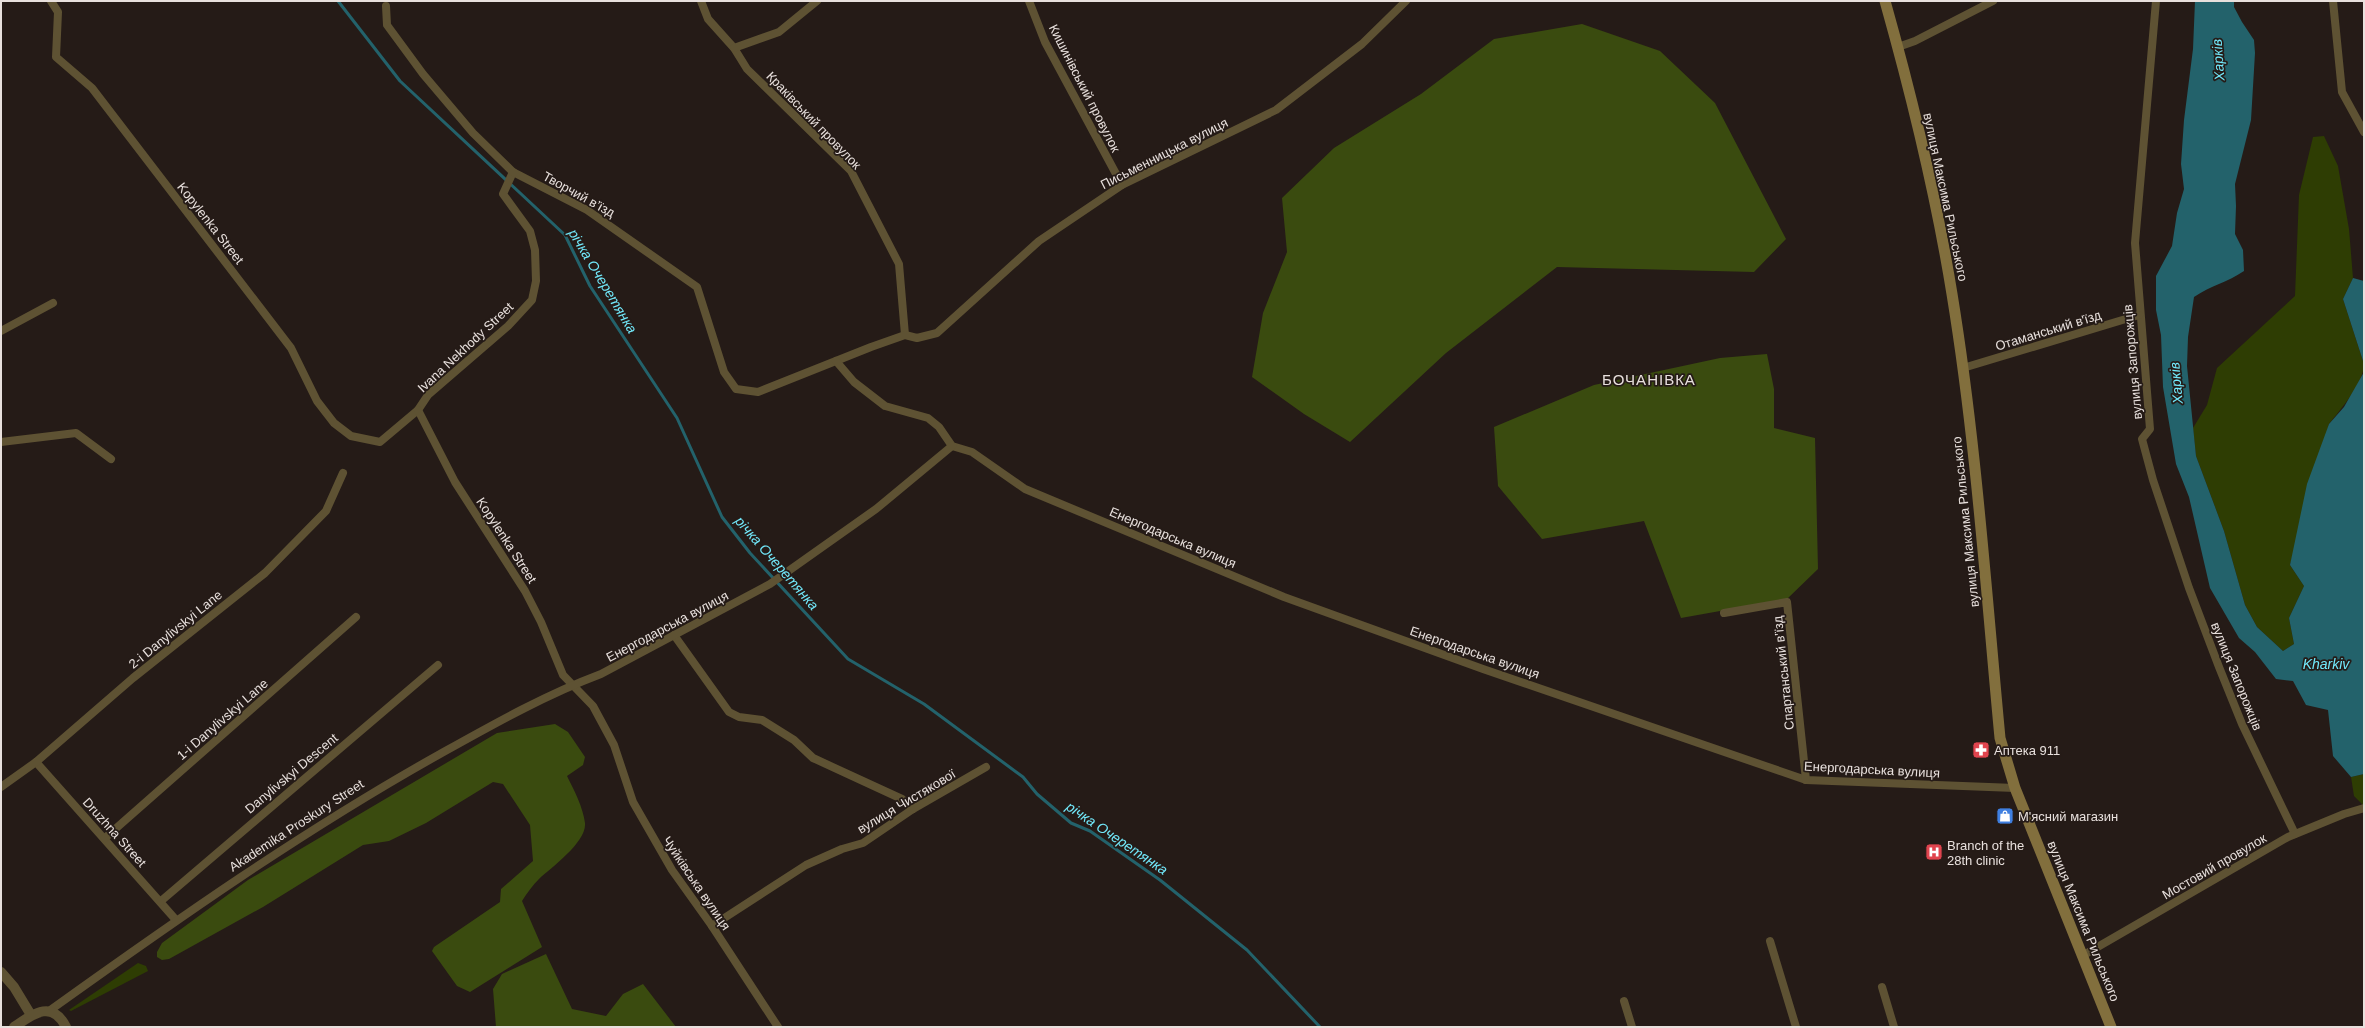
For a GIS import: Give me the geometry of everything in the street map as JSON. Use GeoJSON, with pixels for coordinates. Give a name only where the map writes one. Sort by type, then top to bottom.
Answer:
{"type":"FeatureCollection","features":[{"type":"Feature","properties":{"kind":"main road","name":"вулиця Максима Рильського"},"geometry":{"type":"LineString","coordinates":[[1885,1],[1898,47],[1927,168],[1952,292],[1963,368],[2000,738],[2015,788],[2111,1027]]}},
{"type":"Feature","properties":{"kind":"street","name":"Kopylenka Street"},"geometry":{"type":"LineString","coordinates":[[51,1],[58,12],[56,57],[92,88],[291,348],[317,401],[334,423],[351,436],[380,442],[418,410],[455,482],[525,591],[541,622],[559,667],[572,685]]}},
{"type":"Feature","properties":{"kind":"street","name":"Краківський провулок"},"geometry":{"type":"LineString","coordinates":[[701,1],[708,19],[734,48],[747,69],[851,170],[899,264],[905,335]]}},
{"type":"Feature","properties":{"kind":"street"},"geometry":{"type":"LineString","coordinates":[[734,48],[779,32],[817,1]]}},
{"type":"Feature","properties":{"kind":"street","name":"Кишинівський провулок"},"geometry":{"type":"LineString","coordinates":[[1029,1],[1045,42],[1122,186]]}},
{"type":"Feature","properties":{"kind":"street","name":"Письменницька вулиця"},"geometry":{"type":"LineString","coordinates":[[758,392],[905,335],[917,338],[937,333],[1039,241],[1122,186],[1276,110],[1362,44],[1406,1]]}},
{"type":"Feature","properties":{"kind":"street"},"geometry":{"type":"LineString","coordinates":[[1898,47],[1915,41],[1993,1]]}},
{"type":"Feature","properties":{"kind":"street","name":"вулиця Запорожців"},"geometry":{"type":"LineString","coordinates":[[2156,1],[2135,243],[2139,315],[2150,429],[2142,439],[2153,480],[2189,588],[2225,682],[2242,724],[2296,834]]}},
{"type":"Feature","properties":{"kind":"street"},"geometry":{"type":"LineString","coordinates":[[2333,1],[2342,92],[2364,132]]}},
{"type":"Feature","properties":{"kind":"street","name":"Творчий в’їзд"},"geometry":{"type":"LineString","coordinates":[[386,6],[387,25],[423,74],[473,133],[513,172],[587,210],[697,287],[724,372],[736,389],[758,392]]}},
{"type":"Feature","properties":{"kind":"street","name":"Ivana Nekhody Street"},"geometry":{"type":"LineString","coordinates":[[418,410],[428,395],[508,326],[532,300],[536,281],[536,250],[530,231],[503,194],[513,172]]}},
{"type":"Feature","properties":{"kind":"street"},"geometry":{"type":"LineString","coordinates":[[1,331],[53,303]]}},
{"type":"Feature","properties":{"kind":"street","name":"Отаманський в'їзд"},"geometry":{"type":"LineString","coordinates":[[1963,368],[2139,315]]}},
{"type":"Feature","properties":{"kind":"street"},"geometry":{"type":"LineString","coordinates":[[836,361],[854,382],[885,406],[928,418],[939,427],[952,446]]}},
{"type":"Feature","properties":{"kind":"street"},"geometry":{"type":"LineString","coordinates":[[1,442],[76,433],[111,459]]}},
{"type":"Feature","properties":{"kind":"street","name":"Енергодарська вулиця"},"geometry":{"type":"LineString","coordinates":[[572,685],[600,674],[783,576],[876,509],[952,446],[972,452],[1025,489],[1284,597],[1806,780],[2015,788]]}},
{"type":"Feature","properties":{"kind":"street","name":"2-i Danylivskyi Lane"},"geometry":{"type":"LineString","coordinates":[[1,787],[36,762],[133,678],[265,573],[326,511],[343,473]]}},
{"type":"Feature","properties":{"kind":"street","name":"Спартанський в’їзд"},"geometry":{"type":"LineString","coordinates":[[1724,613],[1787,602],[1806,780]]}},
{"type":"Feature","properties":{"kind":"street","name":"1-i Danylivskyi Lane"},"geometry":{"type":"LineString","coordinates":[[104,838],[356,617]]}},
{"type":"Feature","properties":{"kind":"street"},"geometry":{"type":"LineString","coordinates":[[674,635],[729,712],[739,717],[762,720],[794,740],[813,758],[902,799],[913,809]]}},
{"type":"Feature","properties":{"kind":"street","name":"Danylivskyi Descent"},"geometry":{"type":"LineString","coordinates":[[161,900],[438,665]]}},
{"type":"Feature","properties":{"kind":"street","name":"Akademika Proskury Street"},"geometry":{"type":"LineString","coordinates":[[14,1027],[31,1015],[48,1011],[176,920],[369,794],[469,738],[572,685]]}},
{"type":"Feature","properties":{"kind":"street","name":"Чуйківська вулиця"},"geometry":{"type":"LineString","coordinates":[[572,685],[593,706],[614,745],[633,802],[672,870],[712,926],[778,1027]]}},
{"type":"Feature","properties":{"kind":"street","name":"Druzhna Street"},"geometry":{"type":"LineString","coordinates":[[36,762],[161,900],[176,920]]}},
{"type":"Feature","properties":{"kind":"street","name":"вулиця Чистякової"},"geometry":{"type":"LineString","coordinates":[[712,926],[806,865],[842,849],[863,843],[913,809],[986,767]]}},
{"type":"Feature","properties":{"kind":"street","name":"Мостовий провулок"},"geometry":{"type":"LineString","coordinates":[[2082,956],[2224,873],[2296,834],[2344,814],[2364,808]]}},
{"type":"Feature","properties":{"kind":"street"},"geometry":{"type":"LineString","coordinates":[[1770,941],[1796,1027]]}},
{"type":"Feature","properties":{"kind":"street"},"geometry":{"type":"LineString","coordinates":[[1,972],[14,987],[31,1015]]}},
{"type":"Feature","properties":{"kind":"street"},"geometry":{"type":"LineString","coordinates":[[1882,987],[1894,1027]]}},
{"type":"Feature","properties":{"kind":"street"},"geometry":{"type":"LineString","coordinates":[[1624,1001],[1632,1027]]}},
{"type":"Feature","properties":{"kind":"street"},"geometry":{"type":"LineString","coordinates":[[48,1011],[60,1018],[66,1027]]}},
{"type":"Feature","properties":{"kind":"green space"},"geometry":{"type":"Polygon","coordinates":[[[1582,24],[1660,51],[1715,103],[1786,239],[1754,272],[1557,267],[1446,353],[1350,442],[1304,414],[1252,377],[1263,313],[1287,252],[1282,198],[1334,148],[1421,94],[1494,39],[1582,24]]]}},
{"type":"Feature","properties":{"kind":"green space"},"geometry":{"type":"Polygon","coordinates":[[[2324,136],[2338,166],[2349,229],[2353,278],[2343,299],[2364,364],[2363,371],[2356,387],[2329,424],[2290,565],[2304,586],[2289,618],[2294,644],[2283,651],[2257,627],[2245,605],[2224,531],[2196,456],[2193,428],[2207,405],[2217,368],[2295,296],[2299,195],[2313,137],[2324,136]]]}},
{"type":"Feature","properties":{"kind":"green space"},"geometry":{"type":"Polygon","coordinates":[[[1767,354],[1774,389],[1774,428],[1815,438],[1818,569],[1787,599],[1681,618],[1644,521],[1542,539],[1498,486],[1494,427],[1594,385],[1720,358],[1767,354]]]}},
{"type":"Feature","properties":{"kind":"green space"},"geometry":{"type":"Polygon","coordinates":[[[555,724],[568,732],[585,757],[583,765],[567,776],[582,811],[585,823],[584,830],[575,846],[537,881],[522,901],[542,947],[470,992],[457,986],[432,951],[434,947],[500,902],[501,889],[533,861],[530,825],[503,784],[493,782],[426,823],[389,841],[363,845],[263,907],[169,959],[162,960],[157,957],[157,952],[162,943],[248,880],[497,733],[555,724]]]}},
{"type":"Feature","properties":{"kind":"green space"},"geometry":{"type":"Polygon","coordinates":[[[2364,774],[2364,806],[2354,796],[2351,777],[2364,774]]]}},
{"type":"Feature","properties":{"kind":"green space"},"geometry":{"type":"Polygon","coordinates":[[[546,954],[572,1009],[606,1016],[623,994],[643,984],[676,1027],[496,1027],[493,989],[502,974],[546,954]]]}},
{"type":"Feature","properties":{"kind":"green space"},"geometry":{"type":"Polygon","coordinates":[[[138,963],[146,966],[148,971],[71,1011],[69,1010],[138,963]]]}},
{"type":"Feature","properties":{"kind":"water"},"geometry":{"type":"Polygon","coordinates":[[[2195,1],[2234,1],[2234,7],[2254,40],[2255,53],[2251,120],[2235,184],[2235,234],[2243,250],[2244,271],[2194,297],[2188,337],[2187,366],[2196,456],[2224,531],[2245,605],[2257,627],[2283,651],[2294,644],[2289,618],[2304,586],[2290,565],[2307,484],[2329,424],[2344,407],[2364,372],[2364,774],[2351,777],[2333,756],[2328,710],[2306,705],[2293,681],[2276,679],[2255,652],[2239,638],[2210,588],[2189,497],[2176,464],[2163,387],[2161,335],[2156,310],[2156,276],[2172,246],[2177,213],[2184,189],[2181,164],[2184,120],[2193,49],[2195,1]]]}},
{"type":"Feature","properties":{"kind":"water"},"geometry":{"type":"Polygon","coordinates":[[[2353,278],[2364,281],[2364,364],[2343,299],[2353,278]]]}},
{"type":"Feature","properties":{"kind":"waterway","name":"річка Очеретянка"},"geometry":{"type":"LineString","coordinates":[[338,1],[400,81],[565,235],[590,286],[677,418],[722,517],[750,553],[848,659],[924,704],[1023,777],[1037,794],[1071,823],[1090,831],[1160,880],[1247,950],[1320,1027]]}},
{"type":"Feature","properties":{"kind":"place","name":"Аптека 911"},"geometry":{"type":"Point","coordinates":[1981,750]}},
{"type":"Feature","properties":{"kind":"place","name":"М'ясний магазин"},"geometry":{"type":"Point","coordinates":[2005,816]}},
{"type":"Feature","properties":{"kind":"place","name":"Branch of the 28th clinic"},"geometry":{"type":"Point","coordinates":[1934,852]}},
{"type":"Feature","properties":{"kind":"district","name":"БОЧАНІВКА"},"geometry":{"type":"Point","coordinates":[1649,380]}},
{"type":"Feature","properties":{"kind":"water label","name":"Харків"},"geometry":{"type":"Point","coordinates":[2218,60]}},
{"type":"Feature","properties":{"kind":"water label","name":"Харків"},"geometry":{"type":"Point","coordinates":[2176,383]}},
{"type":"Feature","properties":{"kind":"water label","name":"Kharkiv"},"geometry":{"type":"Point","coordinates":[2326,664]}}]}
